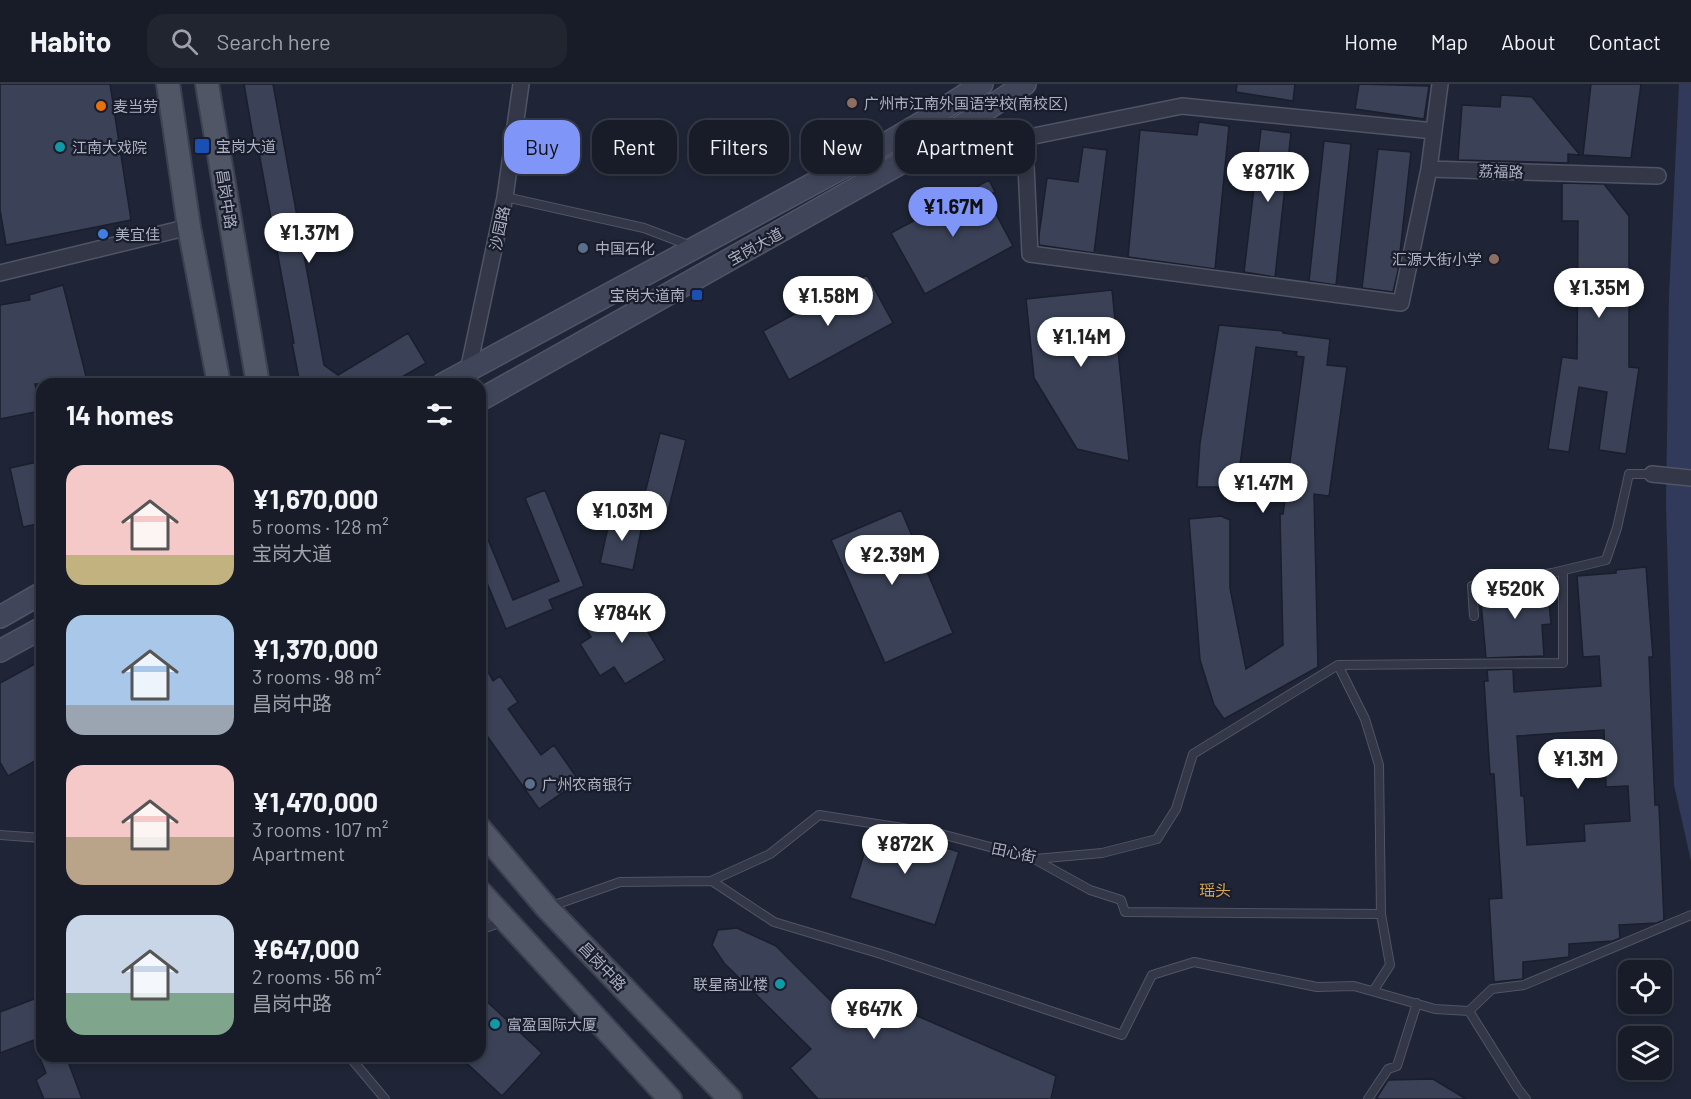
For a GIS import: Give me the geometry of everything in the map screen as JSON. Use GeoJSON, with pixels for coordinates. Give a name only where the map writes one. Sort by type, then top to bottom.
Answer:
{"type":"FeatureCollection","features":[{"type":"Feature","properties":{"kind":"main road"},"geometry":{"type":"LineString","coordinates":[[168,84],[189,227],[218,378]]}},
{"type":"Feature","properties":{"kind":"main road","name":"昌岗中路"},"geometry":{"type":"LineString","coordinates":[[207,84],[257,378]]}},
{"type":"Feature","properties":{"kind":"main road","name":"宝岗大道"},"geometry":{"type":"LineString","coordinates":[[455,378],[880,147],[982,84]]}},
{"type":"Feature","properties":{"kind":"main road","name":"宝岗大道"},"geometry":{"type":"LineString","coordinates":[[486,397],[931,146],[1025,84]]}},
{"type":"Feature","properties":{"kind":"main road"},"geometry":{"type":"LineString","coordinates":[[0,616],[36,596]]}},
{"type":"Feature","properties":{"kind":"main road"},"geometry":{"type":"LineString","coordinates":[[0,651],[36,631]]}},
{"type":"Feature","properties":{"kind":"main road","name":"昌岗中路"},"geometry":{"type":"LineString","coordinates":[[486,836],[546,908],[730,1099]]}},
{"type":"Feature","properties":{"kind":"main road"},"geometry":{"type":"LineString","coordinates":[[486,898],[670,1099]]}},
{"type":"Feature","properties":{"kind":"street","name":"沙园路"},"geometry":{"type":"LineString","coordinates":[[468,371],[505,197],[521,84]]}},
{"type":"Feature","properties":{"kind":"street"},"geometry":{"type":"LineString","coordinates":[[1026,174],[1030,254],[1401,303],[1430,169],[1440,84]]}},
{"type":"Feature","properties":{"kind":"street"},"geometry":{"type":"LineString","coordinates":[[1035,136],[1182,105],[1434,131]]}},
{"type":"Feature","properties":{"kind":"street"},"geometry":{"type":"LineString","coordinates":[[976,117],[980,120]]}},
{"type":"Feature","properties":{"kind":"street","name":"荔福路"},"geometry":{"type":"LineString","coordinates":[[1430,169],[1658,176]]}},
{"type":"Feature","properties":{"kind":"street"},"geometry":{"type":"LineString","coordinates":[[0,273],[189,227]]}},
{"type":"Feature","properties":{"kind":"street"},"geometry":{"type":"LineString","coordinates":[[1652,474],[1691,478]]}},
{"type":"Feature","properties":{"kind":"lane"},"geometry":{"type":"LineString","coordinates":[[505,197],[644,228],[695,247]]}},
{"type":"Feature","properties":{"kind":"lane"},"geometry":{"type":"LineString","coordinates":[[1474,616],[1472,586],[1563,571],[1606,560],[1617,528],[1629,474],[1652,474]]}},
{"type":"Feature","properties":{"kind":"lane"},"geometry":{"type":"LineString","coordinates":[[1374,990],[1390,965],[1381,914],[1379,765],[1365,719],[1338,665],[1563,663],[1563,571]]}},
{"type":"Feature","properties":{"kind":"lane","name":"田心街"},"geometry":{"type":"LineString","coordinates":[[546,908],[620,882],[712,880],[770,854],[819,815],[941,834],[1035,859],[1102,853],[1156,839],[1176,809],[1193,754],[1338,665]]}},
{"type":"Feature","properties":{"kind":"lane"},"geometry":{"type":"LineString","coordinates":[[0,835],[36,838]]}},
{"type":"Feature","properties":{"kind":"lane"},"geometry":{"type":"LineString","coordinates":[[1035,859],[1090,890],[1120,900],[1125,912],[1381,914]]}},
{"type":"Feature","properties":{"kind":"lane"},"geometry":{"type":"LineString","coordinates":[[712,880],[774,922],[881,954],[1122,1035],[1152,975],[1194,962],[1317,987],[1354,986],[1435,1009],[1469,1011],[1492,989],[1524,985],[1691,915]]}},
{"type":"Feature","properties":{"kind":"lane"},"geometry":{"type":"LineString","coordinates":[[486,928],[506,920]]}},
{"type":"Feature","properties":{"kind":"lane"},"geometry":{"type":"LineString","coordinates":[[1368,1099],[1388,1069],[1396,1066],[1418,1003]]}},
{"type":"Feature","properties":{"kind":"lane"},"geometry":{"type":"LineString","coordinates":[[1469,1011],[1526,1099]]}},
{"type":"Feature","properties":{"kind":"lane"},"geometry":{"type":"LineString","coordinates":[[354,1062],[385,1099]]}},
{"type":"Feature","properties":{"kind":"water"},"geometry":{"type":"Polygon","coordinates":[[[1679,84],[1691,84],[1691,861],[1674,785],[1666,506],[1669,296],[1679,84]]]}},
{"type":"Feature","properties":{"kind":"building","name":"江南大戏院"},"geometry":{"type":"Polygon","coordinates":[[[0,84],[110,84],[131,220],[6,245],[0,210],[0,84]]]}},
{"type":"Feature","properties":{"kind":"building"},"geometry":{"type":"Polygon","coordinates":[[[244,84],[273,84],[324,365],[338,375],[408,333],[426,363],[400,378],[299,378],[257,142],[254,142],[244,84]]]}},
{"type":"Feature","properties":{"kind":"building"},"geometry":{"type":"Polygon","coordinates":[[[1237,84],[1295,84],[1293,101],[1236,92],[1237,84]]]}},
{"type":"Feature","properties":{"kind":"building"},"geometry":{"type":"Polygon","coordinates":[[[1359,84],[1429,86],[1424,119],[1355,109],[1359,84]]]}},
{"type":"Feature","properties":{"kind":"building"},"geometry":{"type":"Polygon","coordinates":[[[1591,84],[1641,84],[1631,158],[1583,155],[1591,84]]]}},
{"type":"Feature","properties":{"kind":"building"},"geometry":{"type":"Polygon","coordinates":[[[1501,95],[1532,97],[1580,155],[1568,154],[1568,163],[1458,160],[1462,105],[1500,107],[1501,95]]]}},
{"type":"Feature","properties":{"kind":"building"},"geometry":{"type":"Polygon","coordinates":[[[1199,122],[1229,126],[1215,269],[1128,257],[1140,130],[1197,135],[1199,122]]]}},
{"type":"Feature","properties":{"kind":"building"},"geometry":{"type":"Polygon","coordinates":[[[1261,129],[1291,133],[1275,277],[1244,272],[1261,129]]]}},
{"type":"Feature","properties":{"kind":"building"},"geometry":{"type":"Polygon","coordinates":[[[1324,141],[1351,144],[1336,285],[1309,281],[1324,141]]]}},
{"type":"Feature","properties":{"kind":"building"},"geometry":{"type":"Polygon","coordinates":[[[1083,147],[1107,150],[1094,253],[1039,245],[1047,178],[1078,182],[1083,147]]]}},
{"type":"Feature","properties":{"kind":"building"},"geometry":{"type":"Polygon","coordinates":[[[1378,149],[1411,152],[1398,271],[1393,292],[1362,288],[1378,149]]]}},
{"type":"Feature","properties":{"kind":"building"},"geometry":{"type":"Polygon","coordinates":[[[989,180],[995,192],[987,197],[1013,246],[925,294],[891,233],[989,180]]]}},
{"type":"Feature","properties":{"kind":"building"},"geometry":{"type":"Polygon","coordinates":[[[1562,183],[1604,184],[1629,216],[1629,367],[1639,368],[1626,454],[1599,450],[1607,392],[1579,387],[1569,452],[1548,449],[1562,357],[1577,359],[1578,221],[1562,221],[1562,183]]]}},
{"type":"Feature","properties":{"kind":"building"},"geometry":{"type":"Polygon","coordinates":[[[867,275],[893,323],[789,380],[763,331],[867,275]]]}},
{"type":"Feature","properties":{"kind":"building"},"geometry":{"type":"Polygon","coordinates":[[[63,285],[86,378],[36,378],[36,412],[0,419],[0,305],[30,300],[29,295],[63,285]]]}},
{"type":"Feature","properties":{"kind":"building"},"geometry":{"type":"Polygon","coordinates":[[[1112,290],[1129,461],[1077,449],[1034,378],[1026,299],[1112,290]]]}},
{"type":"Feature","properties":{"kind":"building"},"geometry":{"type":"Polygon","coordinates":[[[1219,325],[1283,331],[1283,333],[1330,339],[1327,365],[1347,367],[1329,496],[1314,494],[1318,667],[1224,719],[1214,705],[1200,660],[1189,519],[1221,516],[1230,520],[1230,588],[1246,669],[1283,645],[1280,514],[1283,514],[1304,357],[1296,356],[1297,352],[1256,347],[1237,487],[1197,487],[1200,443],[1219,325]]]}},
{"type":"Feature","properties":{"kind":"building"},"geometry":{"type":"Polygon","coordinates":[[[660,433],[686,440],[666,519],[640,513],[660,433]]]}},
{"type":"Feature","properties":{"kind":"building"},"geometry":{"type":"Polygon","coordinates":[[[36,462],[36,524],[23,527],[10,468],[36,462]]]}},
{"type":"Feature","properties":{"kind":"building"},"geometry":{"type":"Polygon","coordinates":[[[545,490],[584,586],[549,600],[553,609],[506,629],[486,581],[486,535],[513,600],[559,581],[525,498],[545,490]]]}},
{"type":"Feature","properties":{"kind":"building"},"geometry":{"type":"Polygon","coordinates":[[[901,510],[953,633],[885,663],[831,540],[901,510]]]}},
{"type":"Feature","properties":{"kind":"building"},"geometry":{"type":"Polygon","coordinates":[[[611,514],[643,521],[633,570],[600,563],[611,514]]]}},
{"type":"Feature","properties":{"kind":"building"},"geometry":{"type":"Polygon","coordinates":[[[1646,567],[1653,657],[1649,657],[1655,805],[1659,805],[1664,920],[1657,923],[1619,925],[1620,938],[1613,941],[1569,944],[1569,957],[1523,962],[1523,979],[1494,982],[1489,899],[1502,898],[1494,774],[1490,774],[1484,681],[1488,681],[1487,670],[1513,669],[1514,692],[1601,686],[1599,656],[1583,657],[1577,576],[1616,573],[1616,570],[1646,567]],[[1604,730],[1517,736],[1527,845],[1585,841],[1584,824],[1630,821],[1628,786],[1606,787],[1604,730]]]}},
{"type":"Feature","properties":{"kind":"building"},"geometry":{"type":"Polygon","coordinates":[[[1547,581],[1551,624],[1542,625],[1544,656],[1486,658],[1480,591],[1547,581]]]}},
{"type":"Feature","properties":{"kind":"building"},"geometry":{"type":"Polygon","coordinates":[[[629,601],[665,660],[625,684],[614,667],[600,676],[580,644],[591,637],[585,627],[629,601]]]}},
{"type":"Feature","properties":{"kind":"building"},"geometry":{"type":"Polygon","coordinates":[[[36,663],[36,760],[8,776],[0,762],[0,683],[36,663]]]}},
{"type":"Feature","properties":{"kind":"building"},"geometry":{"type":"Polygon","coordinates":[[[486,668],[493,681],[500,676],[518,702],[508,709],[541,755],[554,745],[579,781],[539,809],[486,734],[486,668]]]}},
{"type":"Feature","properties":{"kind":"building"},"geometry":{"type":"Polygon","coordinates":[[[872,829],[907,835],[959,852],[935,925],[850,898],[872,829]]]}},
{"type":"Feature","properties":{"kind":"building"},"geometry":{"type":"Polygon","coordinates":[[[737,928],[776,946],[847,1017],[871,996],[1056,1076],[1051,1099],[818,1099],[790,1068],[811,1049],[724,963],[712,945],[718,930],[737,928]]]}},
{"type":"Feature","properties":{"kind":"building"},"geometry":{"type":"Polygon","coordinates":[[[36,998],[36,1039],[0,1053],[0,1012],[36,998]]]}},
{"type":"Feature","properties":{"kind":"building","name":"富盈国际大厦"},"geometry":{"type":"Polygon","coordinates":[[[486,1001],[542,1053],[502,1096],[465,1062],[486,1062],[486,1001]]]}},
{"type":"Feature","properties":{"kind":"building"},"geometry":{"type":"Polygon","coordinates":[[[41,1062],[68,1062],[82,1099],[44,1099],[36,1080],[46,1073],[41,1062]]]}},
{"type":"Feature","properties":{"kind":"building"},"geometry":{"type":"Polygon","coordinates":[[[1433,1079],[1466,1099],[1376,1099],[1388,1080],[1433,1079]]]}},
{"type":"Feature","properties":{"kind":"place","name":"广州市江南外国语学校(南校区)"},"geometry":{"type":"Point","coordinates":[852,103]}},
{"type":"Feature","properties":{"kind":"place","name":"麦当劳"},"geometry":{"type":"Point","coordinates":[101,106]}},
{"type":"Feature","properties":{"kind":"place","name":"宝岗大道"},"geometry":{"type":"Point","coordinates":[202,146]}},
{"type":"Feature","properties":{"kind":"place","name":"江南大戏院"},"geometry":{"type":"Point","coordinates":[60,147]}},
{"type":"Feature","properties":{"kind":"place","name":"美宜佳"},"geometry":{"type":"Point","coordinates":[103,234]}},
{"type":"Feature","properties":{"kind":"place","name":"中国石化"},"geometry":{"type":"Point","coordinates":[583,248]}},
{"type":"Feature","properties":{"kind":"place","name":"汇源大街小学"},"geometry":{"type":"Point","coordinates":[1494,259]}},
{"type":"Feature","properties":{"kind":"place","name":"宝岗大道南"},"geometry":{"type":"Point","coordinates":[697,295]}},
{"type":"Feature","properties":{"kind":"place","name":"广州农商银行"},"geometry":{"type":"Point","coordinates":[530,784]}},
{"type":"Feature","properties":{"kind":"place","name":"联星商业楼"},"geometry":{"type":"Point","coordinates":[780,984]}},
{"type":"Feature","properties":{"kind":"place","name":"富盈国际大厦"},"geometry":{"type":"Point","coordinates":[495,1024]}},
{"type":"Feature","properties":{"kind":"district","name":"瑶头"},"geometry":{"type":"Point","coordinates":[1215,889]}}]}
